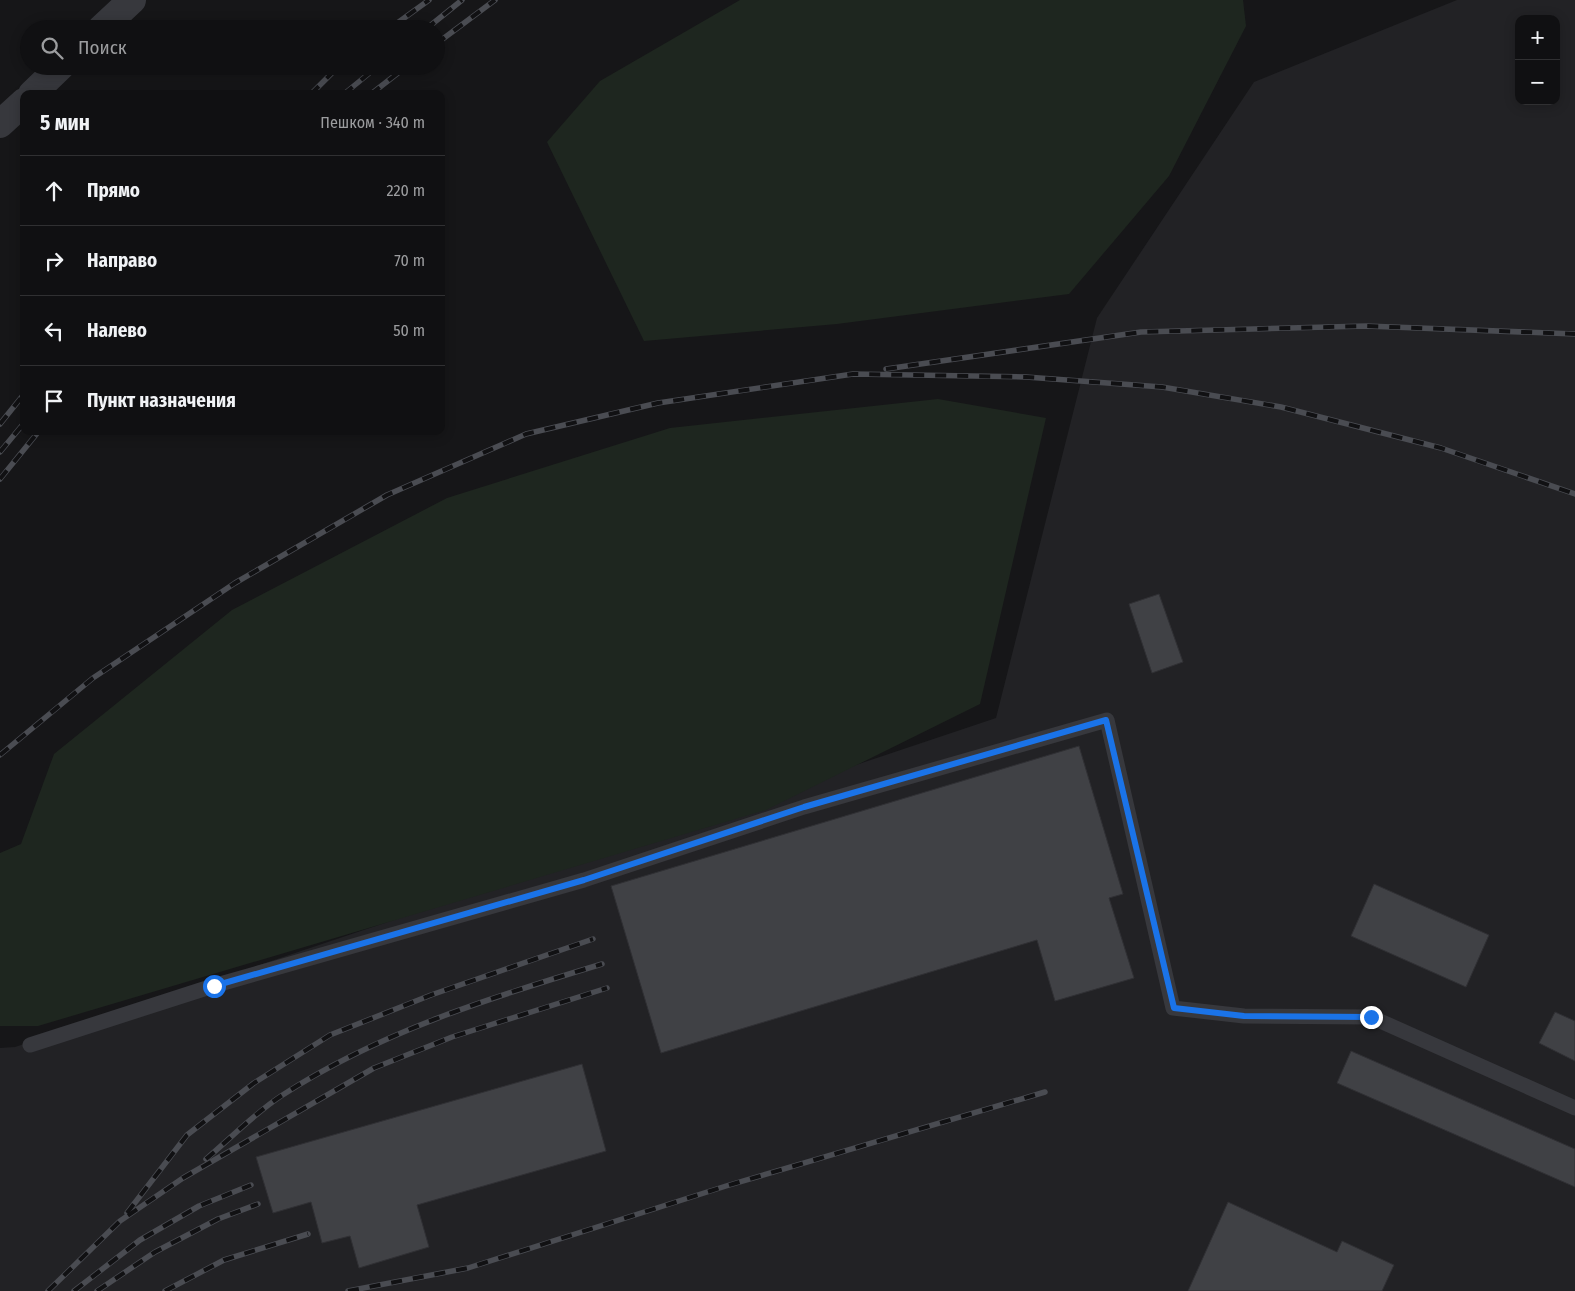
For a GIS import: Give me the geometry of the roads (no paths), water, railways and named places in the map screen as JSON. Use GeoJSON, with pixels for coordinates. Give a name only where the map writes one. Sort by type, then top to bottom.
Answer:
{"type":"FeatureCollection","features":[{"type":"Feature","properties":{"kind":"street"},"geometry":{"type":"LineString","coordinates":[[111,20],[132,0]]}},
{"type":"Feature","properties":{"kind":"street"},"geometry":{"type":"LineString","coordinates":[[36,90],[52,75]]}},
{"type":"Feature","properties":{"kind":"street"},"geometry":{"type":"LineString","coordinates":[[0,124],[20,106]]}},
{"type":"Feature","properties":{"kind":"lane"},"geometry":{"type":"LineString","coordinates":[[30,1045],[214,986],[584,880],[804,807],[1106,720],[1174,1008],[1244,1016],[1371,1017],[1575,1108]]}},
{"type":"Feature","properties":{"kind":"railway"},"geometry":{"type":"LineString","coordinates":[[401,20],[429,0]]}},
{"type":"Feature","properties":{"kind":"railway"},"geometry":{"type":"LineString","coordinates":[[437,20],[462,0]]}},
{"type":"Feature","properties":{"kind":"railway"},"geometry":{"type":"LineString","coordinates":[[445,37],[495,0]]}},
{"type":"Feature","properties":{"kind":"railway"},"geometry":{"type":"LineString","coordinates":[[315,90],[330,75]]}},
{"type":"Feature","properties":{"kind":"railway"},"geometry":{"type":"LineString","coordinates":[[349,90],[367,75]]}},
{"type":"Feature","properties":{"kind":"railway"},"geometry":{"type":"LineString","coordinates":[[376,90],[395,75]]}},
{"type":"Feature","properties":{"kind":"railway"},"geometry":{"type":"LineString","coordinates":[[886,369],[1141,332],[1366,326],[1575,334]]}},
{"type":"Feature","properties":{"kind":"railway"},"geometry":{"type":"LineString","coordinates":[[0,755],[93,678],[235,583],[387,495],[526,434],[658,403],[853,374],[1026,377],[1162,387],[1281,407],[1441,448],[1575,494]]}},
{"type":"Feature","properties":{"kind":"railway"},"geometry":{"type":"LineString","coordinates":[[0,424],[20,399]]}},
{"type":"Feature","properties":{"kind":"railway"},"geometry":{"type":"LineString","coordinates":[[0,452],[20,428]]}},
{"type":"Feature","properties":{"kind":"railway"},"geometry":{"type":"LineString","coordinates":[[0,479],[36,435]]}},
{"type":"Feature","properties":{"kind":"railway"},"geometry":{"type":"LineString","coordinates":[[127,1213],[187,1135],[254,1083],[330,1035],[431,995],[593,939]]}},
{"type":"Feature","properties":{"kind":"railway"},"geometry":{"type":"LineString","coordinates":[[206,1159],[271,1103],[318,1073],[357,1053],[437,1018],[478,1003],[602,964]]}},
{"type":"Feature","properties":{"kind":"railway"},"geometry":{"type":"LineString","coordinates":[[48,1291],[120,1221],[183,1178],[374,1068],[452,1037],[607,988]]}},
{"type":"Feature","properties":{"kind":"railway"},"geometry":{"type":"LineString","coordinates":[[348,1291],[468,1268],[726,1186],[1045,1092]]}},
{"type":"Feature","properties":{"kind":"railway"},"geometry":{"type":"LineString","coordinates":[[74,1291],[140,1240],[199,1206],[251,1185]]}},
{"type":"Feature","properties":{"kind":"railway"},"geometry":{"type":"LineString","coordinates":[[97,1291],[155,1252],[218,1219],[258,1204]]}},
{"type":"Feature","properties":{"kind":"railway"},"geometry":{"type":"LineString","coordinates":[[165,1291],[224,1260],[308,1234]]}}]}
